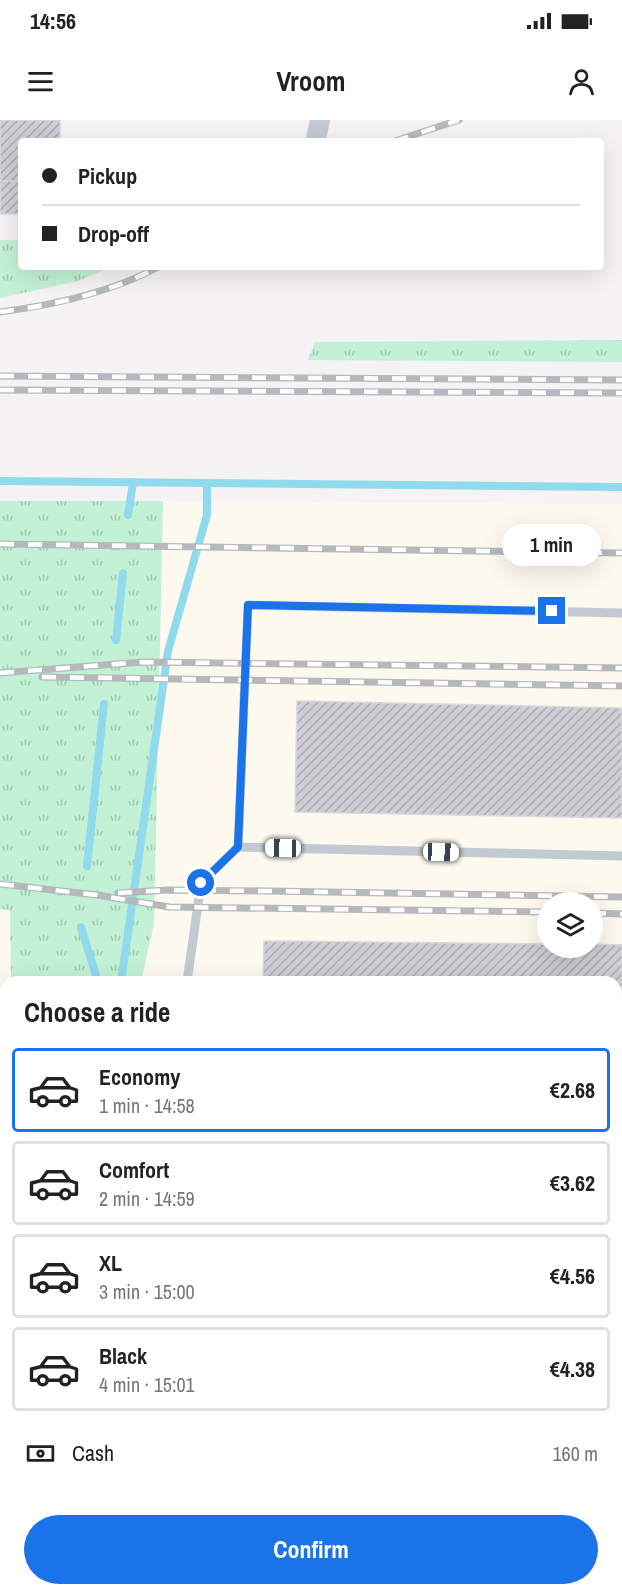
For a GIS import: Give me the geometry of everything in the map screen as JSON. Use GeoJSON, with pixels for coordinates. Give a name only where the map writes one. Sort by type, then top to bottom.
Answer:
{"type":"FeatureCollection","features":[{"type":"Feature","properties":{"kind":"lane"},"geometry":{"type":"LineString","coordinates":[[188,976],[201,883],[238,847],[248,605],[622,613]]}},
{"type":"Feature","properties":{"kind":"lane"},"geometry":{"type":"LineString","coordinates":[[238,847],[622,856]]}},
{"type":"Feature","properties":{"kind":"shaded area"},"geometry":{"type":"Polygon","coordinates":[[[163,501],[622,504],[622,976],[0,976],[0,909],[154,923],[163,501]]]}},
{"type":"Feature","properties":{"kind":"green space"},"geometry":{"type":"Polygon","coordinates":[[[0,240],[18,240],[18,270],[104,270],[78,281],[0,298],[0,240]]]}},
{"type":"Feature","properties":{"kind":"green space"},"geometry":{"type":"Polygon","coordinates":[[[622,340],[622,362],[308,360],[315,342],[622,340]]]}},
{"type":"Feature","properties":{"kind":"green space"},"geometry":{"type":"Polygon","coordinates":[[[0,501],[163,501],[154,923],[142,976],[11,976],[10,910],[0,909],[0,501]]]}},
{"type":"Feature","properties":{"kind":"building"},"geometry":{"type":"Polygon","coordinates":[[[0,120],[60,120],[60,138],[18,138],[18,181],[0,181],[0,120]]]}},
{"type":"Feature","properties":{"kind":"building"},"geometry":{"type":"Polygon","coordinates":[[[0,181],[18,181],[18,214],[0,214],[0,181]]]}},
{"type":"Feature","properties":{"kind":"building"},"geometry":{"type":"Polygon","coordinates":[[[297,701],[622,708],[622,818],[295,812],[297,701]]]}},
{"type":"Feature","properties":{"kind":"building"},"geometry":{"type":"Polygon","coordinates":[[[264,941],[537,944],[537,958],[603,958],[603,944],[622,945],[622,976],[263,976],[264,941]]]}},
{"type":"Feature","properties":{"kind":"waterway"},"geometry":{"type":"LineString","coordinates":[[0,481],[622,487]]}},
{"type":"Feature","properties":{"kind":"waterway"},"geometry":{"type":"LineString","coordinates":[[128,515],[133,483]]}},
{"type":"Feature","properties":{"kind":"waterway"},"geometry":{"type":"LineString","coordinates":[[122,976],[168,651],[207,515],[207,484]]}},
{"type":"Feature","properties":{"kind":"waterway"},"geometry":{"type":"LineString","coordinates":[[116,640],[123,573]]}},
{"type":"Feature","properties":{"kind":"waterway"},"geometry":{"type":"LineString","coordinates":[[87,866],[104,704]]}},
{"type":"Feature","properties":{"kind":"waterway"},"geometry":{"type":"LineString","coordinates":[[81,927],[96,976]]}},
{"type":"Feature","properties":{"kind":"railway"},"geometry":{"type":"LineString","coordinates":[[404,138],[459,120]]}},
{"type":"Feature","properties":{"kind":"railway"},"geometry":{"type":"LineString","coordinates":[[0,312],[81,297],[121,284],[152,270]]}},
{"type":"Feature","properties":{"kind":"railway"},"geometry":{"type":"LineString","coordinates":[[0,376],[622,380]]}},
{"type":"Feature","properties":{"kind":"railway"},"geometry":{"type":"LineString","coordinates":[[0,390],[622,393]]}},
{"type":"Feature","properties":{"kind":"railway"},"geometry":{"type":"LineString","coordinates":[[0,544],[622,553]]}},
{"type":"Feature","properties":{"kind":"railway"},"geometry":{"type":"LineString","coordinates":[[0,673],[143,662],[622,668]]}},
{"type":"Feature","properties":{"kind":"railway"},"geometry":{"type":"LineString","coordinates":[[42,677],[622,686]]}},
{"type":"Feature","properties":{"kind":"railway"},"geometry":{"type":"LineString","coordinates":[[0,884],[97,895],[169,907],[537,912]]}},
{"type":"Feature","properties":{"kind":"railway"},"geometry":{"type":"LineString","coordinates":[[118,893],[168,890],[622,897]]}},
{"type":"Feature","properties":{"kind":"railway"},"geometry":{"type":"LineString","coordinates":[[603,913],[622,914]]}},
{"type":"Feature","properties":{"kind":"route"},"geometry":{"type":"LineString","coordinates":[[201,883],[238,847],[248,605],[552,611]]}}]}
